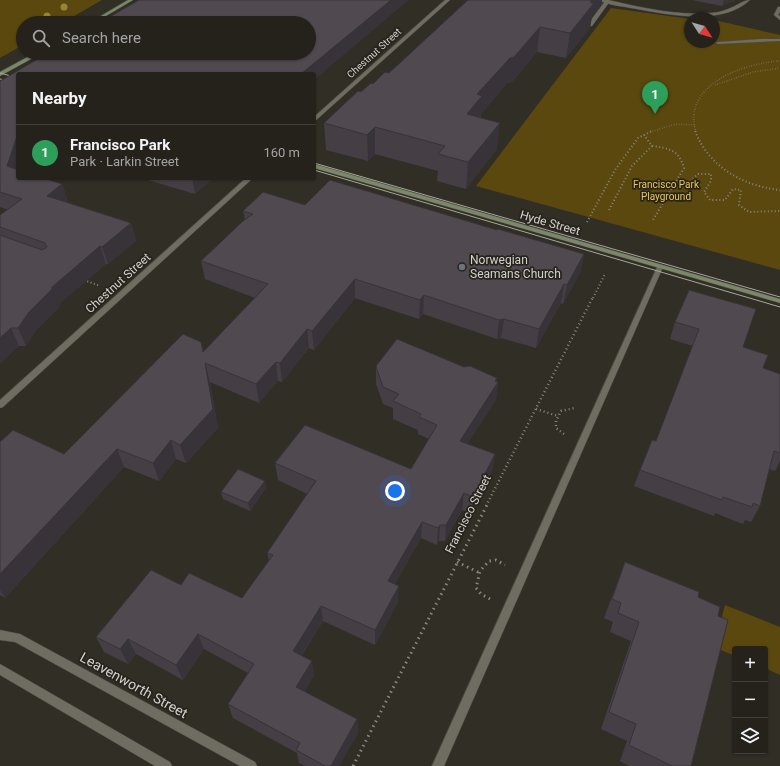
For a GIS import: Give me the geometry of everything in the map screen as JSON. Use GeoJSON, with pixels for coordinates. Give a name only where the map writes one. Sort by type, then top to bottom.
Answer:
{"type":"FeatureCollection","features":[{"type":"Feature","properties":{"kind":"street"},"geometry":{"type":"LineString","coordinates":[[103,16],[131,0]]}},
{"type":"Feature","properties":{"kind":"street","name":"Chestnut Street"},"geometry":{"type":"LineString","coordinates":[[316,118],[448,0]]}},
{"type":"Feature","properties":{"kind":"street"},"geometry":{"type":"LineString","coordinates":[[601,0],[639,8],[706,16],[724,11],[747,1]]}},
{"type":"Feature","properties":{"kind":"street"},"geometry":{"type":"LineString","coordinates":[[590,25],[608,2]]}},
{"type":"Feature","properties":{"kind":"street"},"geometry":{"type":"LineString","coordinates":[[780,8],[776,15],[780,19]]}},
{"type":"Feature","properties":{"kind":"street"},"geometry":{"type":"LineString","coordinates":[[720,43],[780,40]]}},
{"type":"Feature","properties":{"kind":"street"},"geometry":{"type":"LineString","coordinates":[[0,74],[26,60]]}},
{"type":"Feature","properties":{"kind":"street"},"geometry":{"type":"LineString","coordinates":[[0,74],[6,77]]}},
{"type":"Feature","properties":{"kind":"street","name":"Hyde Street"},"geometry":{"type":"LineString","coordinates":[[316,167],[780,301]]}},
{"type":"Feature","properties":{"kind":"street","name":"Chestnut Street"},"geometry":{"type":"LineString","coordinates":[[0,405],[248,180]]}},
{"type":"Feature","properties":{"kind":"street"},"geometry":{"type":"LineString","coordinates":[[438,766],[660,267]]}},
{"type":"Feature","properties":{"kind":"street","name":"Leavenworth Street"},"geometry":{"type":"LineString","coordinates":[[0,635],[16,637],[251,766]]}},
{"type":"Feature","properties":{"kind":"street"},"geometry":{"type":"LineString","coordinates":[[0,669],[166,766]]}},
{"type":"Feature","properties":{"kind":"path"},"geometry":{"type":"LineString","coordinates":[[780,61],[757,63],[729,73],[703,94],[696,106],[694,116],[695,133],[707,153],[724,170],[741,180],[780,190]]}},
{"type":"Feature","properties":{"kind":"path"},"geometry":{"type":"LineString","coordinates":[[711,86],[752,72],[780,68]]}},
{"type":"Feature","properties":{"kind":"path"},"geometry":{"type":"LineString","coordinates":[[587,222],[615,170],[638,138],[657,129],[676,124],[694,125]]}},
{"type":"Feature","properties":{"kind":"path"},"geometry":{"type":"LineString","coordinates":[[644,135],[652,146]]}},
{"type":"Feature","properties":{"kind":"path"},"geometry":{"type":"LineString","coordinates":[[609,210],[635,163],[645,150],[652,146],[670,148],[680,154],[684,168],[653,220]]}},
{"type":"Feature","properties":{"kind":"path"},"geometry":{"type":"LineString","coordinates":[[675,183],[685,186],[698,174],[711,174],[711,182],[704,192],[710,200],[725,200],[733,189],[740,190],[739,205],[749,212],[780,211]]}},
{"type":"Feature","properties":{"kind":"path","name":"Francisco Street"},"geometry":{"type":"LineString","coordinates":[[353,766],[605,274]]}},
{"type":"Feature","properties":{"kind":"path"},"geometry":{"type":"LineString","coordinates":[[82,279],[122,294]]}},
{"type":"Feature","properties":{"kind":"path"},"geometry":{"type":"LineString","coordinates":[[536,409],[558,416]]}},
{"type":"Feature","properties":{"kind":"path"},"geometry":{"type":"LineString","coordinates":[[509,607],[481,594],[476,588],[476,581],[484,565],[489,561],[494,560],[524,573]]}},
{"type":"Feature","properties":{"kind":"path"},"geometry":{"type":"LineString","coordinates":[[457,562],[480,573]]}},
{"type":"Feature","properties":{"kind":"green space"},"geometry":{"type":"Polygon","coordinates":[[[0,0],[102,0],[74,16],[16,16],[16,49],[0,58],[0,0]]]}},
{"type":"Feature","properties":{"kind":"green space","name":"Francisco Park Playground"},"geometry":{"type":"Polygon","coordinates":[[[611,8],[684,18],[684,48],[720,48],[720,21],[780,35],[780,270],[476,186],[611,8]]]}},
{"type":"Feature","properties":{"kind":"green space"},"geometry":{"type":"Polygon","coordinates":[[[725,605],[780,627],[780,675],[768,669],[768,646],[732,646],[732,655],[714,647],[725,605]]]}},
{"type":"Feature","properties":{"kind":"building"},"geometry":{"type":"Polygon","coordinates":[[[139,0],[391,0],[303,72],[16,72],[16,139],[7,166],[16,169],[16,180],[49,180],[62,184],[47,196],[131,223],[102,247],[100,246],[51,288],[53,288],[29,312],[18,328],[11,328],[0,338],[0,235],[42,250],[47,247],[45,243],[0,227],[0,215],[22,199],[0,192],[0,81],[36,60],[316,60],[316,16],[111,16],[139,0]]]}},
{"type":"Feature","properties":{"kind":"building"},"geometry":{"type":"Polygon","coordinates":[[[468,0],[591,0],[591,3],[594,3],[570,33],[540,27],[514,57],[510,58],[477,94],[482,96],[467,114],[500,123],[468,162],[438,154],[445,146],[375,127],[367,135],[324,123],[358,91],[361,92],[371,83],[373,84],[385,72],[389,73],[468,0]]]}},
{"type":"Feature","properties":{"kind":"building"},"geometry":{"type":"Polygon","coordinates":[[[330,180],[497,230],[498,229],[584,254],[567,285],[564,284],[539,329],[504,319],[499,320],[424,295],[420,300],[355,279],[312,331],[307,329],[280,363],[276,362],[256,384],[205,363],[213,409],[180,445],[171,440],[153,463],[117,449],[0,574],[0,442],[13,430],[64,454],[183,334],[201,342],[203,352],[268,284],[201,261],[243,221],[253,214],[243,211],[263,192],[305,205],[330,180]]]}},
{"type":"Feature","properties":{"kind":"building"},"geometry":{"type":"Polygon","coordinates":[[[689,290],[756,309],[743,347],[768,355],[763,368],[780,374],[780,453],[774,451],[760,506],[753,503],[752,507],[723,497],[722,500],[640,470],[652,440],[656,441],[699,329],[675,322],[689,290]]]}},
{"type":"Feature","properties":{"kind":"building"},"geometry":{"type":"Polygon","coordinates":[[[397,339],[464,367],[470,366],[497,378],[495,381],[498,382],[460,441],[495,454],[473,497],[464,493],[446,525],[440,525],[438,528],[422,522],[388,581],[399,586],[375,630],[321,606],[293,651],[312,661],[296,687],[357,719],[331,766],[325,766],[296,750],[300,743],[228,704],[254,664],[198,634],[176,665],[128,639],[120,649],[96,637],[151,570],[181,585],[189,573],[242,598],[273,555],[267,553],[316,481],[275,463],[305,425],[411,469],[437,425],[419,417],[421,414],[393,401],[399,394],[383,387],[376,366],[397,339]]]}},
{"type":"Feature","properties":{"kind":"building"},"geometry":{"type":"Polygon","coordinates":[[[238,469],[265,481],[248,503],[221,492],[238,469]]]}},
{"type":"Feature","properties":{"kind":"building"},"geometry":{"type":"Polygon","coordinates":[[[625,562],[699,592],[698,597],[720,607],[718,616],[728,620],[691,766],[672,766],[629,745],[636,724],[609,712],[639,622],[618,613],[621,603],[612,599],[625,562]]]}},
{"type":"Feature","properties":{"kind":"tram line"},"geometry":{"type":"LineString","coordinates":[[0,73],[16,77]]}},
{"type":"Feature","properties":{"kind":"tram line"},"geometry":{"type":"LineString","coordinates":[[0,79],[16,83]]}},
{"type":"Feature","properties":{"kind":"tram line"},"geometry":{"type":"LineString","coordinates":[[316,164],[780,297]]}},
{"type":"Feature","properties":{"kind":"tram line"},"geometry":{"type":"LineString","coordinates":[[316,171],[780,307]]}},
{"type":"Feature","properties":{"kind":"place","name":"Francisco Park"},"geometry":{"type":"Point","coordinates":[655,114]}},
{"type":"Feature","properties":{"kind":"place","name":"Norwegian Seamans Church"},"geometry":{"type":"Point","coordinates":[462,267]}}]}
